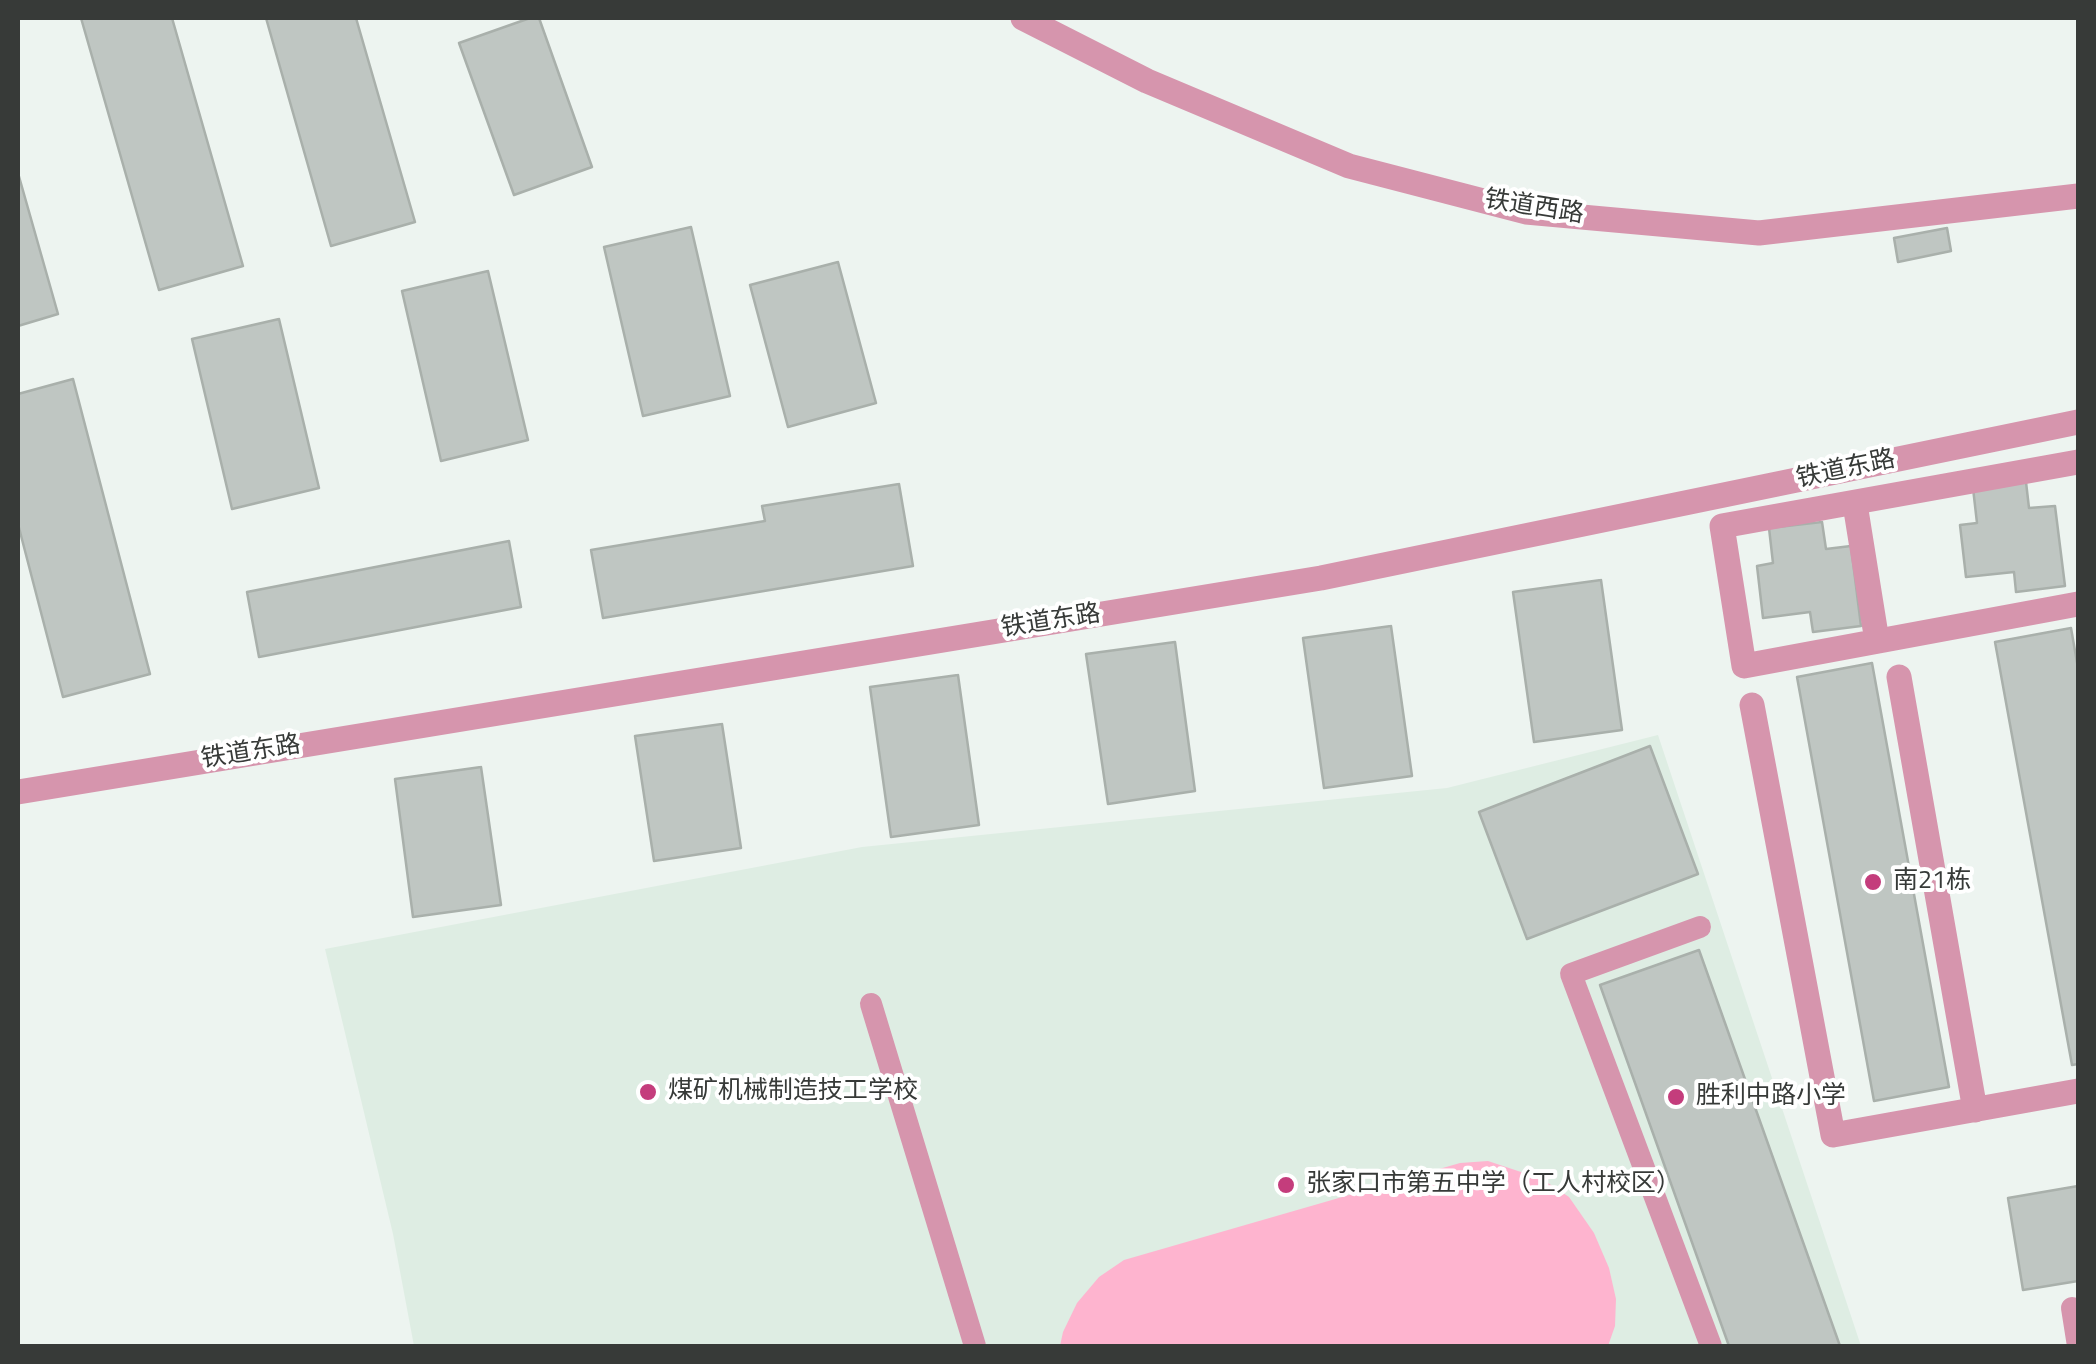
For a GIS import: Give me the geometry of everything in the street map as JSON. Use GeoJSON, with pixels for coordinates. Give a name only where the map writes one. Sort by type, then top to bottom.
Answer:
{"type":"FeatureCollection","features":[{"type":"Feature","properties":{"kind":"street","name":"铁道西路"},"geometry":{"type":"LineString","coordinates":[[1022,18],[1147,81],[1348,166],[1526,212],[1759,233],[2078,196]]}},
{"type":"Feature","properties":{"kind":"street","name":"铁道东路"},"geometry":{"type":"LineString","coordinates":[[18,792],[1321,578],[2078,422]]}},
{"type":"Feature","properties":{"kind":"street"},"geometry":{"type":"LineString","coordinates":[[2078,462],[1722,526],[1744,666],[2078,604]]}},
{"type":"Feature","properties":{"kind":"street"},"geometry":{"type":"LineString","coordinates":[[1854,504],[1877,641]]}},
{"type":"Feature","properties":{"kind":"street"},"geometry":{"type":"LineString","coordinates":[[1898,677],[1975,1110]]}},
{"type":"Feature","properties":{"kind":"street"},"geometry":{"type":"LineString","coordinates":[[1752,705],[1833,1135],[2078,1091]]}},
{"type":"Feature","properties":{"kind":"lane"},"geometry":{"type":"LineString","coordinates":[[1700,927],[1571,974],[1711,1346]]}},
{"type":"Feature","properties":{"kind":"lane"},"geometry":{"type":"LineString","coordinates":[[871,1004],[975,1346]]}},
{"type":"Feature","properties":{"kind":"lane"},"geometry":{"type":"LineString","coordinates":[[2072,1308],[2078,1346]]}},
{"type":"Feature","properties":{"kind":"shaded area"},"geometry":{"type":"Polygon","coordinates":[[[1658,735],[1861,1346],[414,1346],[393,1234],[325,949],[862,847],[1447,788],[1658,735]]]}},
{"type":"Feature","properties":{"kind":"shaded area"},"geometry":{"type":"Polygon","coordinates":[[[1488,1161],[1542,1179],[1569,1197],[1594,1233],[1609,1268],[1616,1299],[1615,1326],[1608,1346],[1060,1346],[1077,1303],[1099,1277],[1124,1260],[1460,1163],[1488,1161]]]}},
{"type":"Feature","properties":{"kind":"building"},"geometry":{"type":"Polygon","coordinates":[[[81,18],[172,18],[243,266],[159,290],[81,18]]]}},
{"type":"Feature","properties":{"kind":"building"},"geometry":{"type":"Polygon","coordinates":[[[266,18],[356,18],[415,222],[331,246],[266,18]]]}},
{"type":"Feature","properties":{"kind":"building"},"geometry":{"type":"Polygon","coordinates":[[[539,18],[592,167],[514,195],[459,43],[539,18]]]}},
{"type":"Feature","properties":{"kind":"building"},"geometry":{"type":"Polygon","coordinates":[[[18,173],[58,314],[18,326],[18,173]]]}},
{"type":"Feature","properties":{"kind":"building"},"geometry":{"type":"Polygon","coordinates":[[[691,227],[730,396],[643,416],[604,247],[691,227]]]}},
{"type":"Feature","properties":{"kind":"building"},"geometry":{"type":"Polygon","coordinates":[[[1947,228],[1951,251],[1898,262],[1894,238],[1947,228]]]}},
{"type":"Feature","properties":{"kind":"building"},"geometry":{"type":"Polygon","coordinates":[[[838,262],[876,403],[788,427],[750,285],[838,262]]]}},
{"type":"Feature","properties":{"kind":"building"},"geometry":{"type":"Polygon","coordinates":[[[488,271],[528,440],[441,461],[402,291],[488,271]]]}},
{"type":"Feature","properties":{"kind":"building"},"geometry":{"type":"Polygon","coordinates":[[[279,319],[319,488],[232,509],[192,339],[279,319]]]}},
{"type":"Feature","properties":{"kind":"building"},"geometry":{"type":"Polygon","coordinates":[[[73,379],[150,674],[63,697],[18,524],[18,394],[73,379]]]}},
{"type":"Feature","properties":{"kind":"building"},"geometry":{"type":"Polygon","coordinates":[[[2026,482],[2029,508],[2055,506],[2065,586],[2016,592],[2014,572],[1966,577],[1960,525],[1977,523],[1973,488],[2026,482]]]}},
{"type":"Feature","properties":{"kind":"building"},"geometry":{"type":"Polygon","coordinates":[[[899,484],[913,566],[603,618],[591,550],[765,521],[762,506],[899,484]]]}},
{"type":"Feature","properties":{"kind":"building"},"geometry":{"type":"Polygon","coordinates":[[[1822,522],[1826,549],[1851,546],[1861,626],[1813,632],[1810,612],[1763,618],[1757,566],[1773,563],[1769,528],[1822,522]]]}},
{"type":"Feature","properties":{"kind":"building"},"geometry":{"type":"Polygon","coordinates":[[[509,541],[521,607],[259,657],[247,592],[509,541]]]}},
{"type":"Feature","properties":{"kind":"building"},"geometry":{"type":"Polygon","coordinates":[[[1601,580],[1622,730],[1534,742],[1513,592],[1601,580]]]}},
{"type":"Feature","properties":{"kind":"building"},"geometry":{"type":"Polygon","coordinates":[[[1391,626],[1412,776],[1324,788],[1303,638],[1391,626]]]}},
{"type":"Feature","properties":{"kind":"building"},"geometry":{"type":"Polygon","coordinates":[[[2071,628],[2078,668],[2078,1064],[2072,1065],[1995,642],[2071,628]]]}},
{"type":"Feature","properties":{"kind":"building"},"geometry":{"type":"Polygon","coordinates":[[[1175,642],[1195,791],[1108,804],[1086,654],[1175,642]]]}},
{"type":"Feature","properties":{"kind":"building","name":"南21栋"},"geometry":{"type":"Polygon","coordinates":[[[1872,663],[1949,1087],[1874,1101],[1797,677],[1872,663]]]}},
{"type":"Feature","properties":{"kind":"building"},"geometry":{"type":"Polygon","coordinates":[[[958,675],[979,825],[891,837],[870,687],[958,675]]]}},
{"type":"Feature","properties":{"kind":"building"},"geometry":{"type":"Polygon","coordinates":[[[722,724],[741,848],[654,861],[635,736],[722,724]]]}},
{"type":"Feature","properties":{"kind":"building"},"geometry":{"type":"Polygon","coordinates":[[[1650,746],[1698,874],[1527,939],[1479,812],[1650,746]]]}},
{"type":"Feature","properties":{"kind":"building"},"geometry":{"type":"Polygon","coordinates":[[[481,767],[501,905],[413,917],[395,779],[481,767]]]}},
{"type":"Feature","properties":{"kind":"building"},"geometry":{"type":"Polygon","coordinates":[[[1699,950],[1840,1346],[1729,1346],[1600,985],[1699,950]]]}},
{"type":"Feature","properties":{"kind":"building"},"geometry":{"type":"Polygon","coordinates":[[[2078,1186],[2078,1281],[2023,1290],[2008,1198],[2078,1186]]]}},
{"type":"Feature","properties":{"kind":"place","name":"南21栋"},"geometry":{"type":"Point","coordinates":[1873,882]}},
{"type":"Feature","properties":{"kind":"place","name":"煤矿机械制造技工学校"},"geometry":{"type":"Point","coordinates":[648,1092]}},
{"type":"Feature","properties":{"kind":"place","name":"胜利中路小学"},"geometry":{"type":"Point","coordinates":[1676,1097]}},
{"type":"Feature","properties":{"kind":"place","name":"张家口市第五中学（工人村校区）"},"geometry":{"type":"Point","coordinates":[1286,1185]}}]}
